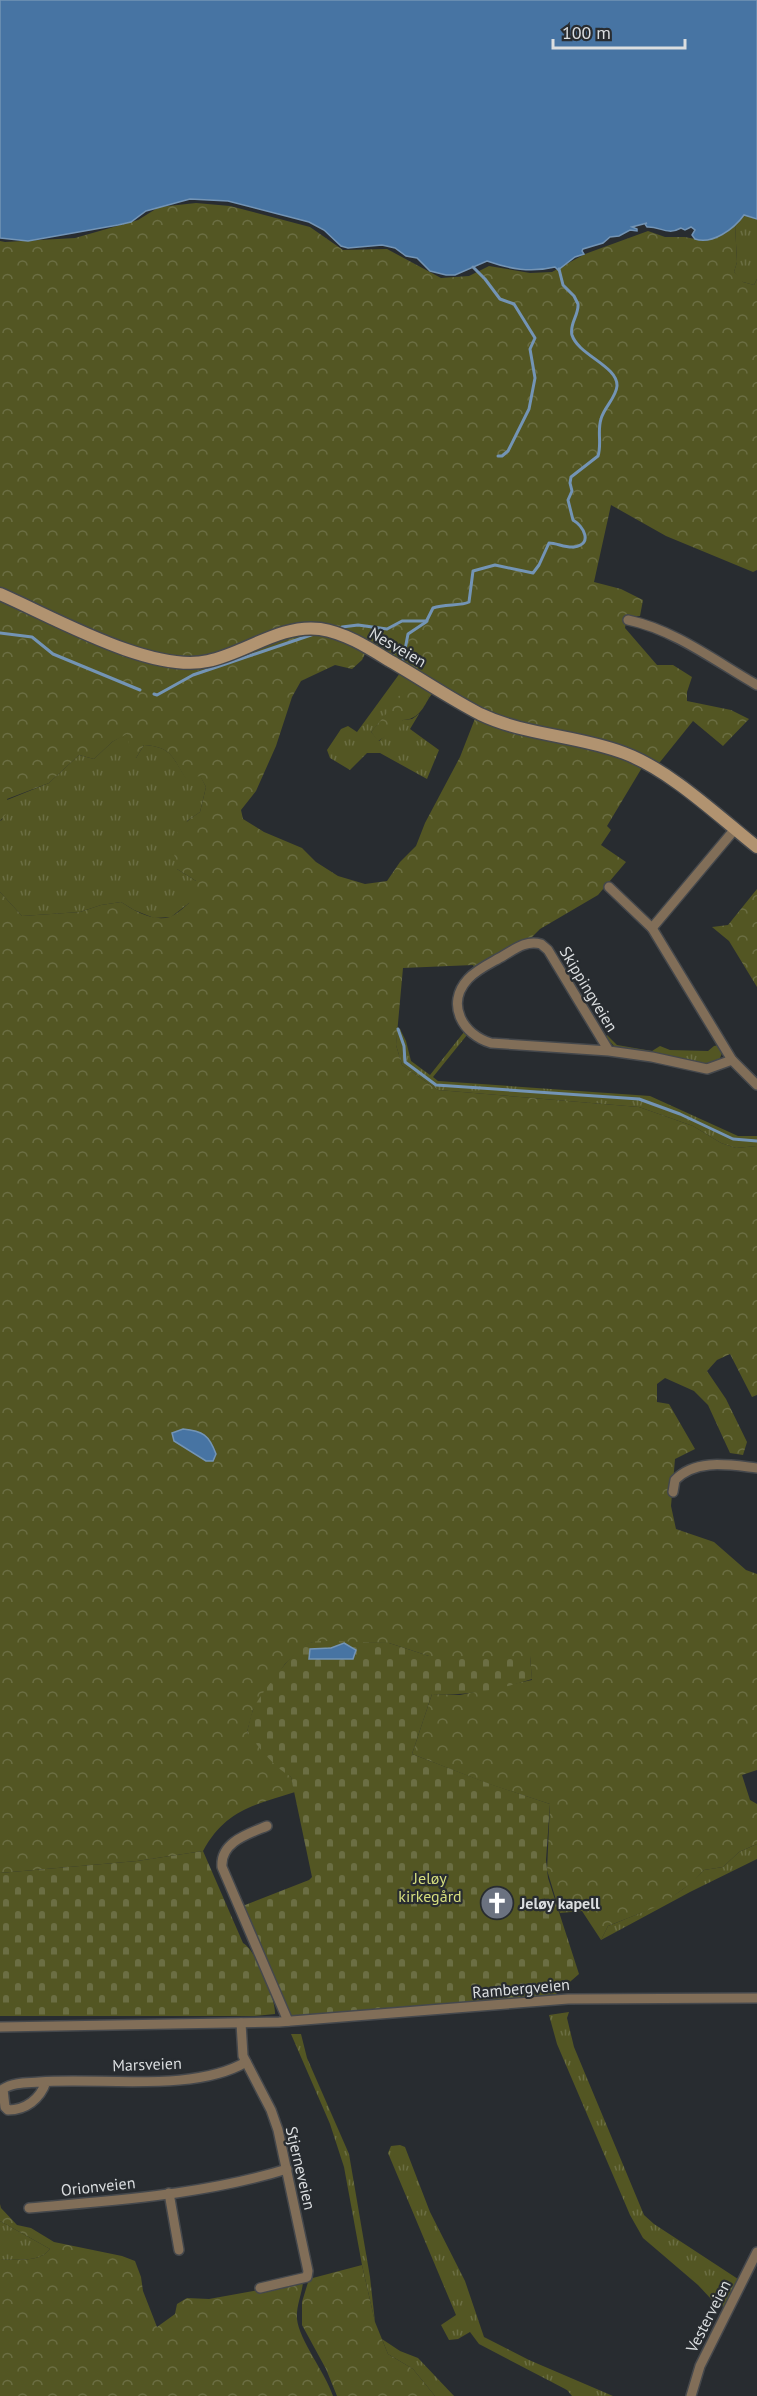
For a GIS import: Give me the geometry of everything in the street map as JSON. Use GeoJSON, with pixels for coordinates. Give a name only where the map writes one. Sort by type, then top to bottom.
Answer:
{"type":"FeatureCollection","features":[{"type":"Feature","properties":{"kind":"main road","name":"Nesveien"},"geometry":{"type":"LineString","coordinates":[[0,594],[123,649],[178,664],[216,659],[291,630],[309,628],[335,632],[374,651],[466,706],[496,721],[526,731],[587,742],[641,760],[663,773],[757,847]]}},
{"type":"Feature","properties":{"kind":"street"},"geometry":{"type":"LineString","coordinates":[[628,620],[655,627],[757,686]]}},
{"type":"Feature","properties":{"kind":"street"},"geometry":{"type":"LineString","coordinates":[[652,928],[735,830]]}},
{"type":"Feature","properties":{"kind":"street"},"geometry":{"type":"LineString","coordinates":[[609,887],[652,928],[732,1060],[757,1085]]}},
{"type":"Feature","properties":{"kind":"street","name":"Skippingveien"},"geometry":{"type":"LineString","coordinates":[[609,1051],[548,951],[541,944],[524,944],[477,971],[468,978],[459,993],[458,1005],[463,1024],[468,1031],[491,1043],[609,1051],[652,1057],[707,1069],[732,1060]]}},
{"type":"Feature","properties":{"kind":"street"},"geometry":{"type":"LineString","coordinates":[[674,1492],[675,1480],[693,1468],[716,1465],[757,1468]]}},
{"type":"Feature","properties":{"kind":"street"},"geometry":{"type":"LineString","coordinates":[[267,1826],[231,1844],[222,1857],[222,1867],[288,2021]]}},
{"type":"Feature","properties":{"kind":"street","name":"Rambergveien"},"geometry":{"type":"LineString","coordinates":[[0,2027],[288,2021],[568,1999],[757,1998]]}},
{"type":"Feature","properties":{"kind":"street","name":"Stjerneveien"},"geometry":{"type":"LineString","coordinates":[[241,2023],[241,2045],[246,2062],[274,2118],[287,2169],[307,2277],[260,2288]]}},
{"type":"Feature","properties":{"kind":"street","name":"Marsveien"},"geometry":{"type":"LineString","coordinates":[[46,2082],[38,2095],[24,2108],[8,2110],[5,2107],[3,2091],[7,2086],[46,2082],[183,2079],[223,2072],[246,2062]]}},
{"type":"Feature","properties":{"kind":"street","name":"Orionveien"},"geometry":{"type":"LineString","coordinates":[[29,2208],[169,2193],[262,2176],[287,2169]]}},
{"type":"Feature","properties":{"kind":"street"},"geometry":{"type":"LineString","coordinates":[[169,2193],[179,2250]]}},
{"type":"Feature","properties":{"kind":"street","name":"Vesterveien"},"geometry":{"type":"LineString","coordinates":[[691,2396],[700,2366],[757,2252]]}},
{"type":"Feature","properties":{"kind":"green space"},"geometry":{"type":"Polygon","coordinates":[[[196,203],[230,206],[310,227],[343,250],[387,249],[441,278],[469,276],[489,266],[530,273],[552,272],[585,254],[648,231],[665,237],[700,240],[725,232],[735,224],[737,262],[734,272],[743,282],[754,285],[757,279],[757,570],[753,572],[666,536],[611,505],[594,582],[621,589],[643,600],[640,616],[627,616],[625,628],[657,665],[673,665],[692,677],[687,692],[687,701],[731,710],[749,719],[723,746],[693,721],[660,762],[643,766],[607,826],[611,830],[601,845],[626,862],[598,895],[540,929],[530,939],[475,969],[473,965],[403,968],[396,1045],[402,1065],[438,1090],[639,1107],[693,1126],[721,1143],[736,1148],[757,1146],[757,1395],[752,1397],[730,1354],[717,1360],[707,1371],[726,1399],[747,1442],[743,1455],[730,1453],[708,1405],[694,1391],[665,1378],[657,1384],[657,1402],[669,1404],[695,1449],[675,1459],[671,1506],[676,1529],[714,1542],[746,1570],[757,1574],[757,1770],[742,1775],[750,1800],[757,1804],[757,1844],[739,1852],[723,1867],[704,1870],[693,1882],[661,1905],[608,1926],[601,1940],[582,1911],[560,1913],[547,1870],[550,1804],[489,1784],[412,1754],[432,1694],[460,1695],[532,1680],[530,1656],[429,1656],[389,1643],[313,1642],[305,1645],[285,1664],[253,1710],[247,1732],[291,1777],[295,1792],[254,1806],[231,1818],[221,1826],[203,1851],[137,1861],[0,1873],[0,892],[22,916],[80,912],[101,905],[121,902],[151,917],[173,916],[193,900],[196,881],[177,869],[174,842],[184,824],[200,812],[206,787],[200,776],[186,779],[170,754],[160,748],[144,745],[136,758],[131,756],[127,734],[112,742],[94,759],[79,755],[49,783],[7,799],[11,808],[0,821],[0,241],[75,238],[138,220],[159,207],[196,203]],[[366,652],[362,660],[352,669],[335,665],[301,681],[292,697],[276,746],[256,791],[241,810],[243,819],[264,832],[302,848],[316,862],[338,876],[365,884],[387,881],[400,862],[416,846],[425,823],[460,757],[476,716],[366,652]]]}},
{"type":"Feature","properties":{"kind":"green space"},"geometry":{"type":"Polygon","coordinates":[[[744,215],[757,219],[757,279],[754,285],[743,282],[734,272],[737,262],[735,224],[744,215]]]}},
{"type":"Feature","properties":{"kind":"green space"},"geometry":{"type":"Polygon","coordinates":[[[400,673],[434,691],[429,698],[426,692],[385,716],[371,732],[379,741],[403,720],[412,719],[419,714],[410,729],[439,750],[427,779],[380,753],[367,753],[350,770],[330,758],[327,750],[341,729],[348,726],[357,732],[400,673]]]}},
{"type":"Feature","properties":{"kind":"green space"},"geometry":{"type":"Polygon","coordinates":[[[414,688],[427,692],[429,698],[422,710],[416,716],[403,720],[399,728],[378,741],[371,732],[406,690],[414,688]]]}},
{"type":"Feature","properties":{"kind":"green space"},"geometry":{"type":"Polygon","coordinates":[[[127,733],[136,758],[144,745],[160,748],[170,754],[186,778],[200,775],[206,787],[200,812],[187,821],[177,869],[196,881],[305,885],[189,903],[171,917],[154,918],[121,902],[101,905],[80,912],[22,916],[0,892],[0,821],[7,800],[49,783],[79,755],[94,759],[112,742],[127,733]]]}},
{"type":"Feature","properties":{"kind":"green space"},"geometry":{"type":"Polygon","coordinates":[[[757,889],[757,987],[729,941],[712,927],[728,925],[757,889]]]}},
{"type":"Feature","properties":{"kind":"green space"},"geometry":{"type":"Polygon","coordinates":[[[397,1028],[400,1029],[406,1041],[411,1061],[430,1075],[464,1032],[467,1035],[433,1077],[438,1081],[650,1096],[738,1136],[757,1136],[757,1146],[736,1148],[721,1143],[693,1126],[639,1107],[438,1090],[402,1065],[396,1045],[397,1028]]]}},
{"type":"Feature","properties":{"kind":"green space"},"geometry":{"type":"Polygon","coordinates":[[[607,1035],[617,1045],[652,1051],[660,1046],[670,1050],[708,1051],[719,1045],[722,1053],[719,1061],[697,1064],[614,1046],[606,1037],[607,1035]]]}},
{"type":"Feature","properties":{"kind":"green space","name":"Jeløy kirkegård"},"geometry":{"type":"Polygon","coordinates":[[[320,1641],[389,1643],[429,1656],[530,1656],[532,1679],[483,1691],[432,1694],[412,1754],[550,1804],[546,1860],[548,1878],[579,1974],[556,1994],[388,2010],[291,2016],[288,2014],[240,1907],[312,1877],[291,1777],[262,1751],[247,1732],[252,1713],[277,1674],[306,1644],[320,1641]]]}},
{"type":"Feature","properties":{"kind":"green space"},"geometry":{"type":"Polygon","coordinates":[[[757,1844],[757,1859],[601,1940],[608,1926],[660,1904],[683,1889],[704,1870],[723,1867],[739,1852],[757,1844]]]}},
{"type":"Feature","properties":{"kind":"green space"},"geometry":{"type":"Polygon","coordinates":[[[203,1851],[243,1943],[254,1955],[264,1975],[275,2014],[255,2016],[0,2016],[0,1873],[137,1861],[203,1851]]]}},
{"type":"Feature","properties":{"kind":"green space"},"geometry":{"type":"Polygon","coordinates":[[[569,2012],[567,2018],[574,2047],[644,2215],[654,2224],[741,2281],[725,2308],[713,2301],[698,2285],[643,2238],[630,2215],[557,2044],[549,2015],[569,2012]]]}},
{"type":"Feature","properties":{"kind":"green space"},"geometry":{"type":"Polygon","coordinates":[[[291,2034],[301,2034],[307,2058],[349,2154],[370,2277],[375,2322],[344,2167],[330,2124],[291,2034]]]}},
{"type":"Feature","properties":{"kind":"green space"},"geometry":{"type":"Polygon","coordinates":[[[391,2146],[405,2147],[430,2212],[465,2281],[484,2337],[529,2360],[613,2396],[572,2396],[567,2390],[479,2344],[470,2332],[458,2339],[449,2340],[441,2325],[456,2315],[388,2153],[391,2146]]]}},
{"type":"Feature","properties":{"kind":"green space"},"geometry":{"type":"Polygon","coordinates":[[[0,2204],[17,2225],[31,2228],[54,2242],[122,2256],[135,2261],[143,2291],[157,2327],[175,2314],[177,2304],[187,2298],[209,2299],[303,2282],[297,2314],[299,2327],[333,2396],[0,2396],[0,2260],[34,2258],[50,2249],[0,2221],[0,2204]]]}},
{"type":"Feature","properties":{"kind":"green space"},"geometry":{"type":"Polygon","coordinates":[[[0,2221],[50,2249],[34,2258],[0,2260],[0,2221]]]}},
{"type":"Feature","properties":{"kind":"green space"},"geometry":{"type":"Polygon","coordinates":[[[362,2265],[375,2322],[388,2354],[413,2369],[435,2396],[337,2396],[326,2369],[302,2325],[302,2302],[309,2279],[362,2265]]]}},
{"type":"Feature","properties":{"kind":"green space"},"geometry":{"type":"Polygon","coordinates":[[[382,2339],[400,2351],[418,2358],[454,2396],[435,2396],[413,2369],[388,2354],[382,2339]]]}},
{"type":"Feature","properties":{"kind":"water"},"geometry":{"type":"Polygon","coordinates":[[[0,0],[757,0],[757,219],[744,215],[735,226],[708,240],[695,239],[692,235],[695,230],[691,227],[685,230],[681,228],[668,231],[647,227],[645,224],[647,223],[632,227],[637,231],[630,230],[619,236],[610,237],[603,243],[583,249],[584,254],[575,257],[558,270],[555,267],[537,270],[520,269],[487,261],[455,275],[430,271],[417,258],[406,256],[395,248],[382,245],[348,248],[341,246],[324,230],[309,222],[228,201],[190,199],[146,211],[131,222],[118,225],[28,241],[0,238],[0,0]]]}},
{"type":"Feature","properties":{"kind":"water"},"geometry":{"type":"Polygon","coordinates":[[[183,1429],[196,1431],[208,1438],[216,1454],[213,1461],[206,1461],[174,1441],[172,1433],[183,1429]]]}},
{"type":"Feature","properties":{"kind":"water"},"geometry":{"type":"Polygon","coordinates":[[[344,1643],[356,1650],[353,1659],[309,1659],[310,1649],[331,1648],[344,1643]]]}},
{"type":"Feature","properties":{"kind":"waterway"},"geometry":{"type":"LineString","coordinates":[[473,267],[500,299],[514,304],[535,338],[530,349],[535,378],[529,409],[508,451],[498,456]]}},
{"type":"Feature","properties":{"kind":"waterway"},"geometry":{"type":"LineString","coordinates":[[403,660],[408,634],[426,622],[433,608],[469,602],[473,571],[495,565],[533,573],[549,543],[574,547],[584,542],[585,535],[573,520],[568,500],[572,491],[571,477],[598,456],[601,419],[617,386],[616,379],[611,372],[582,349],[572,335],[578,304],[574,296],[563,285],[559,269]]}},
{"type":"Feature","properties":{"kind":"waterway"},"geometry":{"type":"LineString","coordinates":[[342,627],[358,625],[387,629],[402,621],[427,621]]}},
{"type":"Feature","properties":{"kind":"waterway"},"geometry":{"type":"LineString","coordinates":[[0,633],[32,637],[53,654],[140,690]]}},
{"type":"Feature","properties":{"kind":"waterway"},"geometry":{"type":"LineString","coordinates":[[154,694],[157,695],[193,675],[314,634]]}},
{"type":"Feature","properties":{"kind":"waterway"},"geometry":{"type":"LineString","coordinates":[[398,1029],[404,1046],[405,1062],[436,1085],[639,1099],[680,1114],[733,1139],[757,1141]]}},
{"type":"Feature","properties":{"kind":"place","name":"Jeløy kapell"},"geometry":{"type":"Point","coordinates":[497,1903]}}]}
